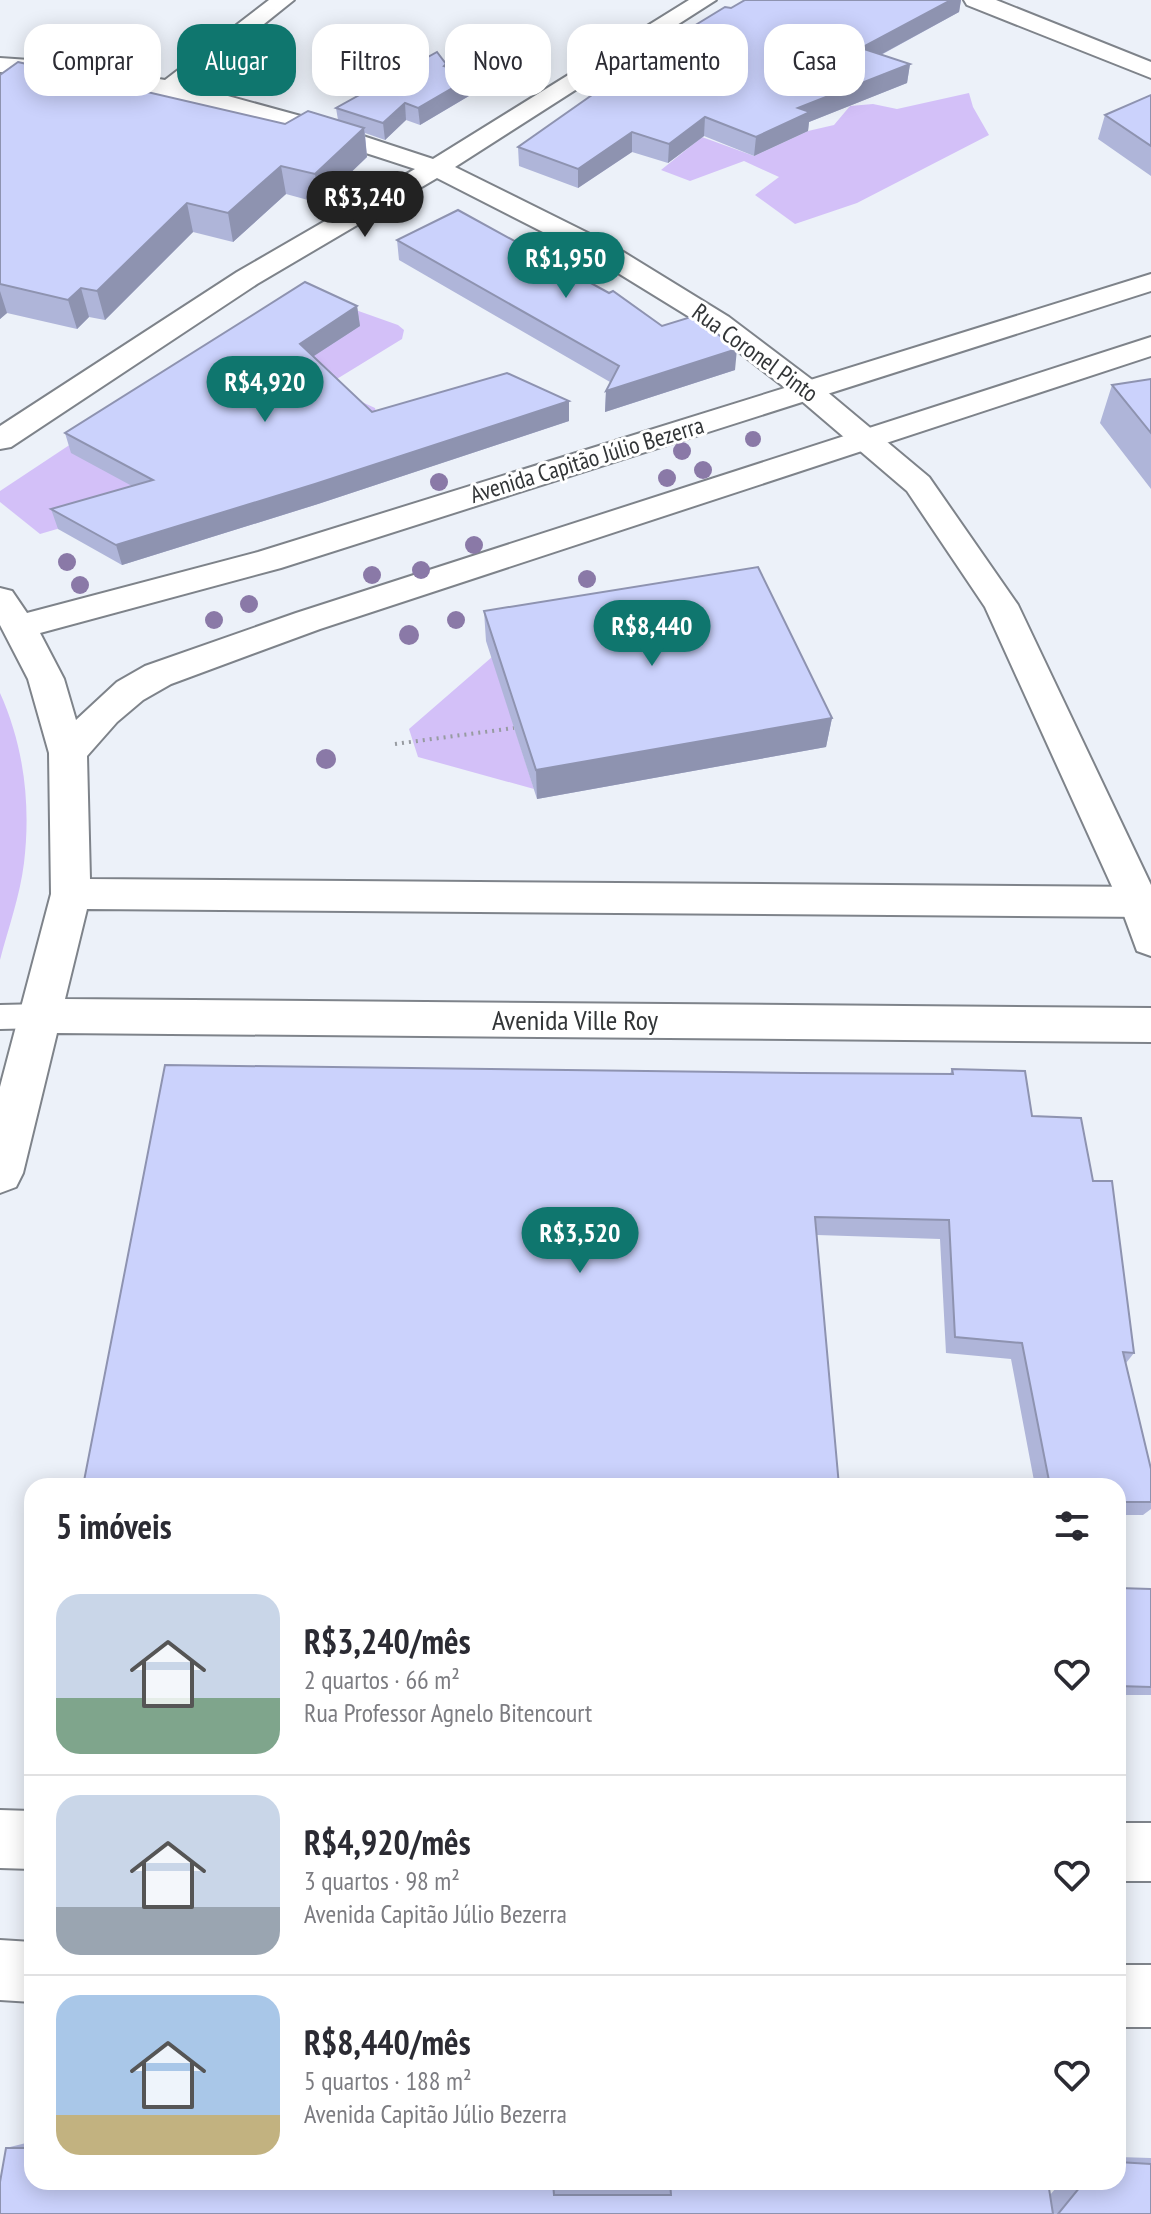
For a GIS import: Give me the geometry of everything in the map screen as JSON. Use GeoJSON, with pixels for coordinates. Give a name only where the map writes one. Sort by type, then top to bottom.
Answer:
{"type":"FeatureCollection","features":[{"type":"Feature","properties":{"kind":"main road"},"geometry":{"type":"LineString","coordinates":[[170,88],[283,0]]}},
{"type":"Feature","properties":{"kind":"main road"},"geometry":{"type":"LineString","coordinates":[[0,440],[247,278],[436,168],[705,0]]}},
{"type":"Feature","properties":{"kind":"main road"},"geometry":{"type":"LineString","coordinates":[[975,0],[1113,53],[1151,71]]}},
{"type":"Feature","properties":{"kind":"main road"},"geometry":{"type":"LineString","coordinates":[[1113,53],[1138,40]]}},
{"type":"Feature","properties":{"kind":"main road","name":"Rua Coronel Pinto"},"geometry":{"type":"LineString","coordinates":[[0,65],[59,69],[170,88],[299,123],[436,168],[602,251],[719,323],[808,391],[918,484],[1001,605],[1145,902],[1151,940]]}},
{"type":"Feature","properties":{"kind":"main road","name":"Avenida Capitão Júlio Bezerra"},"geometry":{"type":"LineString","coordinates":[[10,613],[269,560],[1151,282]]}},
{"type":"Feature","properties":{"kind":"main road"},"geometry":{"type":"LineString","coordinates":[[68,753],[104,713],[130,691],[158,675],[308,621],[1151,346]]}},
{"type":"Feature","properties":{"kind":"main road"},"geometry":{"type":"LineString","coordinates":[[0,1173],[71,894],[68,753],[46,679],[10,613]]}},
{"type":"Feature","properties":{"kind":"main road"},"geometry":{"type":"LineString","coordinates":[[71,894],[1145,902]]}},
{"type":"Feature","properties":{"kind":"main road","name":"Avenida Ville Roy"},"geometry":{"type":"LineString","coordinates":[[42,1016],[1151,1025]]}},
{"type":"Feature","properties":{"kind":"main road"},"geometry":{"type":"LineString","coordinates":[[0,1839],[24,1840]]}},
{"type":"Feature","properties":{"kind":"main road"},"geometry":{"type":"LineString","coordinates":[[1126,1852],[1151,1852]]}},
{"type":"Feature","properties":{"kind":"main road"},"geometry":{"type":"LineString","coordinates":[[0,1970],[24,1972]]}},
{"type":"Feature","properties":{"kind":"main road"},"geometry":{"type":"LineString","coordinates":[[1126,1996],[1151,1996]]}},
{"type":"Feature","properties":{"kind":"lane","name":"Avenida Ville Roy"},"geometry":{"type":"LineString","coordinates":[[0,1017],[42,1016]]}},
{"type":"Feature","properties":{"kind":"path"},"geometry":{"type":"LineString","coordinates":[[395,744],[514,728]]}},
{"type":"Feature","properties":{"kind":"shaded area"},"geometry":{"type":"Polygon","coordinates":[[[969,93],[973,107],[989,135],[857,203],[795,224],[755,195],[779,177],[744,161],[690,181],[661,170],[702,137],[754,156],[808,131],[834,125],[850,106],[873,104],[897,109],[969,93]]]}},
{"type":"Feature","properties":{"kind":"shaded area"},"geometry":{"type":"Polygon","coordinates":[[[302,291],[398,325],[404,330],[402,339],[314,393],[362,402],[375,408],[377,416],[221,481],[40,534],[0,502],[0,491],[302,291]]]}},
{"type":"Feature","properties":{"kind":"shaded area"},"geometry":{"type":"Polygon","coordinates":[[[492,657],[534,789],[418,757],[409,729],[492,657]]]}},
{"type":"Feature","properties":{"kind":"shaded area"},"geometry":{"type":"Polygon","coordinates":[[[0,693],[20,755],[27,819],[22,875],[0,960],[0,693]]]}},
{"type":"Feature","properties":{"kind":"building"},"geometry":{"type":"Polygon","coordinates":[[[745,0],[951,0],[865,46],[865,24],[764,24],[764,96],[829,96],[798,108],[810,112],[756,137],[705,117],[669,144],[632,132],[578,169],[518,147],[591,96],[748,96],[748,24],[697,24],[725,7],[731,8],[745,0]]]}},
{"type":"Feature","properties":{"kind":"building"},"geometry":{"type":"Polygon","coordinates":[[[865,49],[910,64],[865,82],[865,49]]]}},
{"type":"Feature","properties":{"kind":"building"},"geometry":{"type":"Polygon","coordinates":[[[437,52],[445,63],[445,92],[418,108],[405,103],[383,123],[336,108],[358,96],[429,96],[429,56],[437,52]]]}},
{"type":"Feature","properties":{"kind":"building"},"geometry":{"type":"Polygon","coordinates":[[[18,62],[24,63],[24,96],[161,95],[285,124],[308,111],[364,128],[315,174],[281,166],[228,213],[187,203],[97,291],[81,288],[68,300],[0,284],[0,75],[18,62]]]}},
{"type":"Feature","properties":{"kind":"building"},"geometry":{"type":"Polygon","coordinates":[[[1151,95],[1151,146],[1105,115],[1151,95]]]}},
{"type":"Feature","properties":{"kind":"building"},"geometry":{"type":"Polygon","coordinates":[[[458,210],[609,293],[613,291],[662,326],[694,316],[737,349],[606,391],[619,366],[397,240],[458,210]]]}},
{"type":"Feature","properties":{"kind":"building"},"geometry":{"type":"Polygon","coordinates":[[[305,282],[357,306],[300,344],[372,412],[507,373],[569,401],[116,545],[51,509],[153,480],[65,433],[305,282]]]}},
{"type":"Feature","properties":{"kind":"building"},"geometry":{"type":"Polygon","coordinates":[[[1151,379],[1151,433],[1112,385],[1151,379]]]}},
{"type":"Feature","properties":{"kind":"building"},"geometry":{"type":"Polygon","coordinates":[[[758,567],[832,718],[536,770],[484,611],[758,567]]]}},
{"type":"Feature","properties":{"kind":"building"},"geometry":{"type":"Polygon","coordinates":[[[165,1065],[802,1073],[953,1074],[952,1069],[1025,1071],[1032,1116],[1081,1118],[1093,1181],[1112,1181],[1134,1353],[1123,1352],[1151,1469],[1151,1502],[1126,1502],[1126,1478],[1048,1478],[1022,1343],[955,1337],[949,1220],[815,1217],[838,1478],[85,1478],[165,1065]]]}},
{"type":"Feature","properties":{"kind":"building"},"geometry":{"type":"Polygon","coordinates":[[[1126,1588],[1151,1589],[1151,1687],[1126,1686],[1126,1588]]]}},
{"type":"Feature","properties":{"kind":"building"},"geometry":{"type":"Polygon","coordinates":[[[6,2148],[24,2148],[24,2190],[554,2190],[554,2195],[671,2195],[671,2190],[1049,2190],[1053,2214],[0,2214],[0,2182],[6,2148]]]}},
{"type":"Feature","properties":{"kind":"building"},"geometry":{"type":"Polygon","coordinates":[[[1126,2162],[1151,2164],[1151,2214],[1058,2214],[1078,2190],[1126,2190],[1126,2162]]]}}]}
